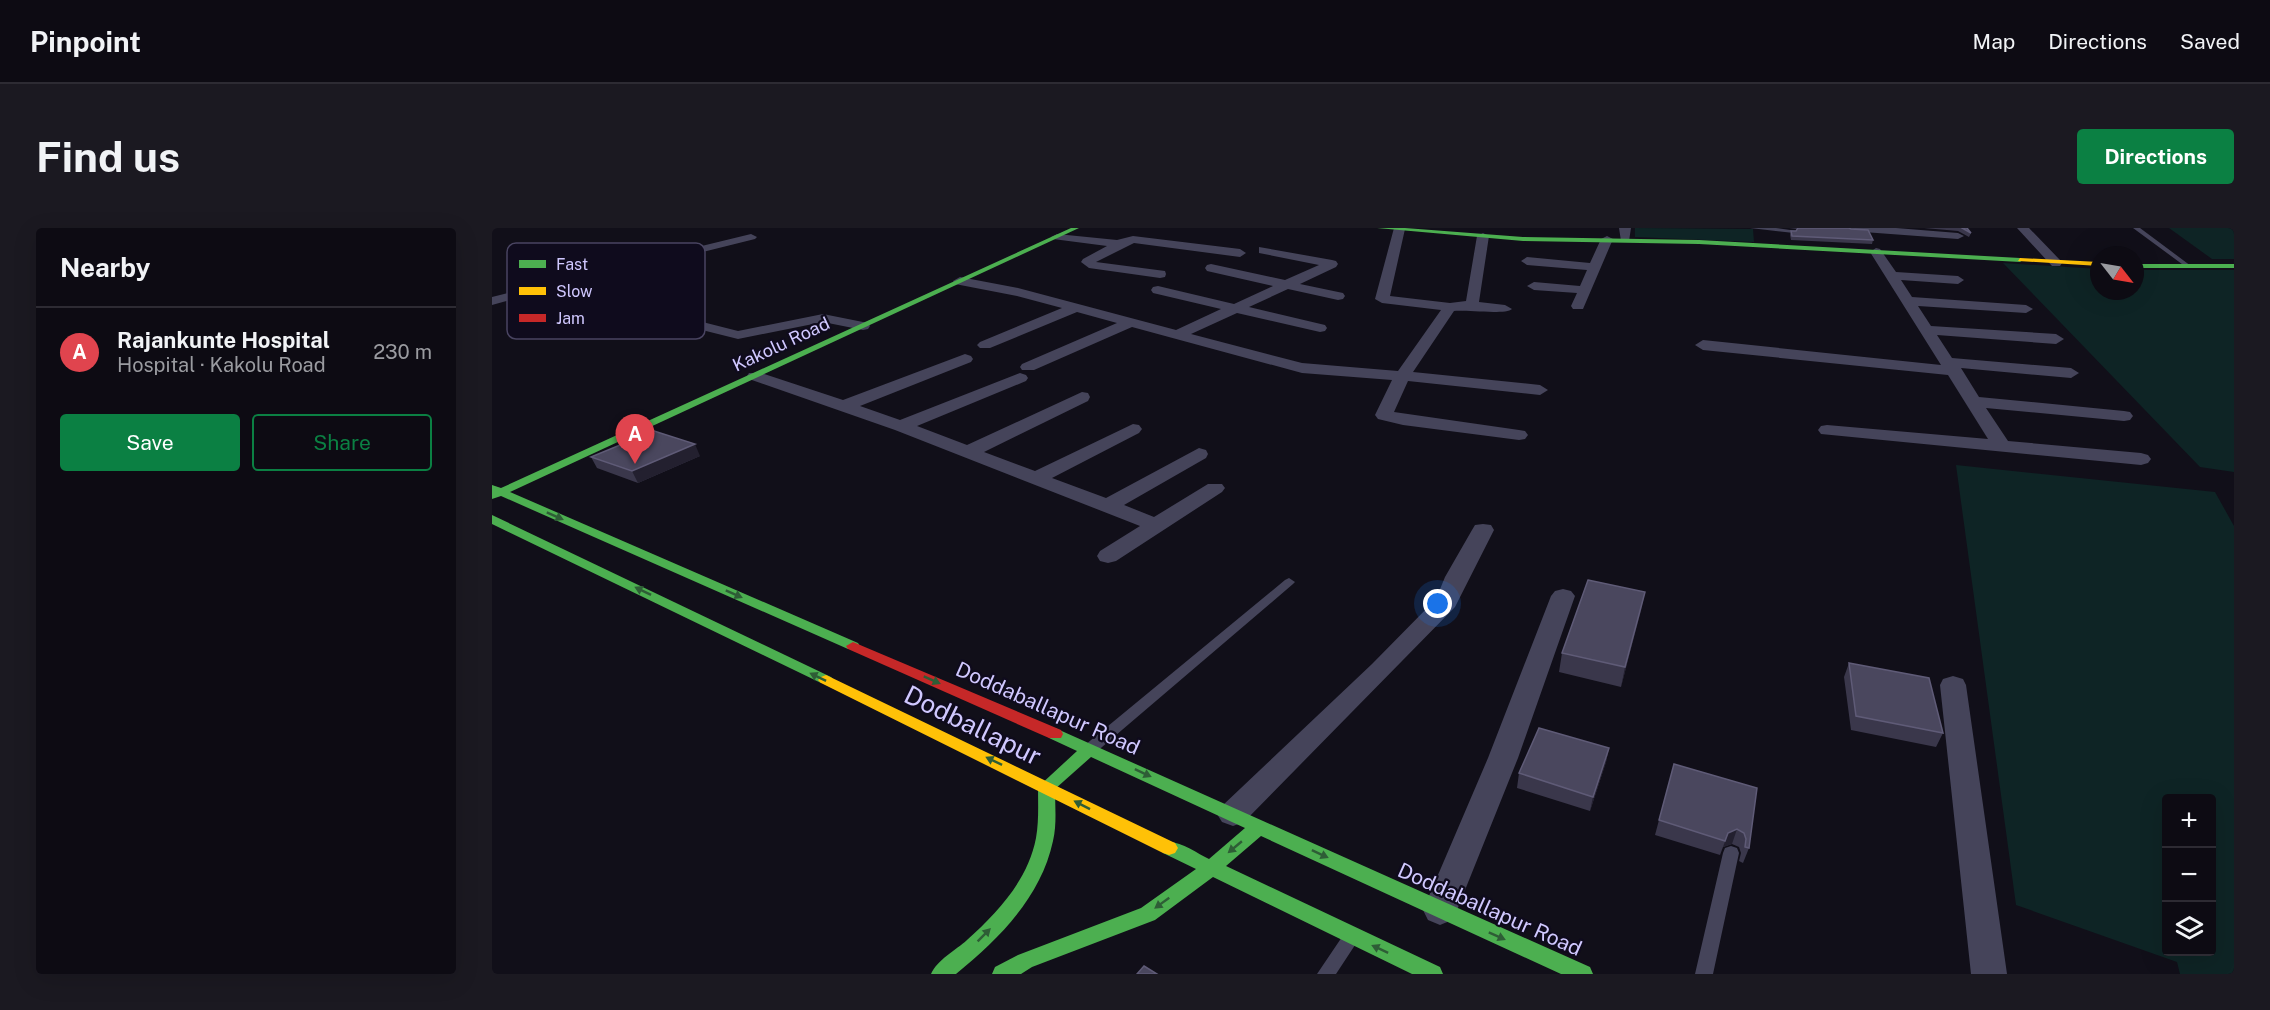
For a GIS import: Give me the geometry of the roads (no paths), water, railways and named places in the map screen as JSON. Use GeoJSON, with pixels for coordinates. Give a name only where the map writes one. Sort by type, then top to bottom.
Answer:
{"type":"FeatureCollection","features":[{"type":"Feature","properties":{"kind":"main road","name":"Kakolu Road"},"geometry":{"type":"LineString","coordinates":[[495,492],[755,376],[1076,228]]}},
{"type":"Feature","properties":{"kind":"main road"},"geometry":{"type":"LineString","coordinates":[[1380,228],[1443,230],[1523,239],[1607,239],[1625,234],[1768,246],[2090,264]]}},
{"type":"Feature","properties":{"kind":"main road"},"geometry":{"type":"LineString","coordinates":[[2144,266],[2234,266]]}},
{"type":"Feature","properties":{"kind":"main road","name":"Doddaballapur Road"},"geometry":{"type":"LineString","coordinates":[[495,492],[1090,749],[1583,974]]}},
{"type":"Feature","properties":{"kind":"main road","name":"Dodballapur"},"geometry":{"type":"LineString","coordinates":[[492,519],[1433,974]]}},
{"type":"Feature","properties":{"kind":"main road"},"geometry":{"type":"LineString","coordinates":[[940,974],[986,935],[1035,874],[1044,842],[1047,787],[1090,749]]}},
{"type":"Feature","properties":{"kind":"main road"},"geometry":{"type":"LineString","coordinates":[[1002,974],[1025,961],[1148,914],[1210,868],[1260,826]]}},
{"type":"Feature","properties":{"kind":"street"},"geometry":{"type":"LineString","coordinates":[[1838,228],[1850,250]]}},
{"type":"Feature","properties":{"kind":"street"},"geometry":{"type":"LineString","coordinates":[[1850,228],[1958,236]]}},
{"type":"Feature","properties":{"kind":"street"},"geometry":{"type":"LineString","coordinates":[[2023,228],[2056,263]]}},
{"type":"Feature","properties":{"kind":"street"},"geometry":{"type":"LineString","coordinates":[[1399,229],[1382,299],[1450,307],[1472,305],[1505,309]]}},
{"type":"Feature","properties":{"kind":"street"},"geometry":{"type":"LineString","coordinates":[[1472,305],[1483,236]]}},
{"type":"Feature","properties":{"kind":"street"},"geometry":{"type":"LineString","coordinates":[[705,248],[751,237]]}},
{"type":"Feature","properties":{"kind":"street"},"geometry":{"type":"LineString","coordinates":[[1057,237],[1118,244]]}},
{"type":"Feature","properties":{"kind":"street"},"geometry":{"type":"LineString","coordinates":[[1160,274],[1093,265],[1087,261],[1118,244],[1133,239],[1240,253]]}},
{"type":"Feature","properties":{"kind":"street"},"geometry":{"type":"LineString","coordinates":[[1578,306],[1607,239]]}},
{"type":"Feature","properties":{"kind":"street"},"geometry":{"type":"LineString","coordinates":[[1176,335],[1332,264],[1263,250]]}},
{"type":"Feature","properties":{"kind":"street"},"geometry":{"type":"LineString","coordinates":[[1876,252],[1976,402],[2002,446]]}},
{"type":"Feature","properties":{"kind":"street"},"geometry":{"type":"LineString","coordinates":[[1527,261],[1595,267]]}},
{"type":"Feature","properties":{"kind":"street"},"geometry":{"type":"LineString","coordinates":[[1211,268],[1338,296]]}},
{"type":"Feature","properties":{"kind":"street"},"geometry":{"type":"LineString","coordinates":[[1891,276],[1958,280]]}},
{"type":"Feature","properties":{"kind":"street"},"geometry":{"type":"LineString","coordinates":[[960,281],[1018,292],[1302,368],[1540,390]]}},
{"type":"Feature","properties":{"kind":"street"},"geometry":{"type":"LineString","coordinates":[[1534,286],[1585,290]]}},
{"type":"Feature","properties":{"kind":"street"},"geometry":{"type":"LineString","coordinates":[[1158,290],[1320,328]]}},
{"type":"Feature","properties":{"kind":"street"},"geometry":{"type":"LineString","coordinates":[[492,301],[507,297]]}},
{"type":"Feature","properties":{"kind":"street"},"geometry":{"type":"LineString","coordinates":[[1908,301],[2026,309]]}},
{"type":"Feature","properties":{"kind":"street"},"geometry":{"type":"LineString","coordinates":[[1450,307],[1402,376],[1384,415],[1403,420],[1519,435]]}},
{"type":"Feature","properties":{"kind":"street"},"geometry":{"type":"LineString","coordinates":[[985,345],[1074,308]]}},
{"type":"Feature","properties":{"kind":"street"},"geometry":{"type":"LineString","coordinates":[[705,327],[738,335],[823,318],[863,326]]}},
{"type":"Feature","properties":{"kind":"street"},"geometry":{"type":"LineString","coordinates":[[901,426],[1024,373],[1130,323]]}},
{"type":"Feature","properties":{"kind":"street"},"geometry":{"type":"LineString","coordinates":[[1928,330],[2056,339]]}},
{"type":"Feature","properties":{"kind":"street"},"geometry":{"type":"LineString","coordinates":[[1703,345],[1952,366],[2071,373]]}},
{"type":"Feature","properties":{"kind":"street"},"geometry":{"type":"LineString","coordinates":[[844,406],[965,358]]}},
{"type":"Feature","properties":{"kind":"street"},"geometry":{"type":"LineString","coordinates":[[755,376],[901,426],[1156,525]]}},
{"type":"Feature","properties":{"kind":"street"},"geometry":{"type":"LineString","coordinates":[[968,452],[1082,397]]}},
{"type":"Feature","properties":{"kind":"street"},"geometry":{"type":"LineString","coordinates":[[1976,402],[2124,416]]}},
{"type":"Feature","properties":{"kind":"street"},"geometry":{"type":"LineString","coordinates":[[1036,478],[1133,429]]}},
{"type":"Feature","properties":{"kind":"street"},"geometry":{"type":"LineString","coordinates":[[1827,430],[2141,459]]}},
{"type":"Feature","properties":{"kind":"street"},"geometry":{"type":"LineString","coordinates":[[1109,506],[1199,454]]}},
{"type":"Feature","properties":{"kind":"street"},"geometry":{"type":"LineString","coordinates":[[1108,556],[1215,488]]}},
{"type":"Feature","properties":{"kind":"street"},"geometry":{"type":"LineString","coordinates":[[1233,814],[1381,670],[1447,602],[1457,577],[1484,530]]}},
{"type":"Feature","properties":{"kind":"street"},"geometry":{"type":"LineString","coordinates":[[1440,910],[1503,758],[1563,596]]}},
{"type":"Feature","properties":{"kind":"street"},"geometry":{"type":"LineString","coordinates":[[1953,686],[1989,974]]}},
{"type":"Feature","properties":{"kind":"lane"},"geometry":{"type":"LineString","coordinates":[[1753,228],[1794,231]]}},
{"type":"Feature","properties":{"kind":"lane"},"geometry":{"type":"LineString","coordinates":[[2136,228],[2188,266]]}},
{"type":"Feature","properties":{"kind":"lane"},"geometry":{"type":"LineString","coordinates":[[1765,229],[1768,246]]}},
{"type":"Feature","properties":{"kind":"lane"},"geometry":{"type":"LineString","coordinates":[[1090,749],[1289,582]]}},
{"type":"Feature","properties":{"kind":"lane"},"geometry":{"type":"LineString","coordinates":[[1704,974],[1731,853]]}},
{"type":"Feature","properties":{"kind":"lane"},"geometry":{"type":"LineString","coordinates":[[1326,974],[1352,936]]}},
{"type":"Feature","properties":{"kind":"place","name":"Rajankunte Hospital"},"geometry":{"type":"Point","coordinates":[635,464]}}]}
